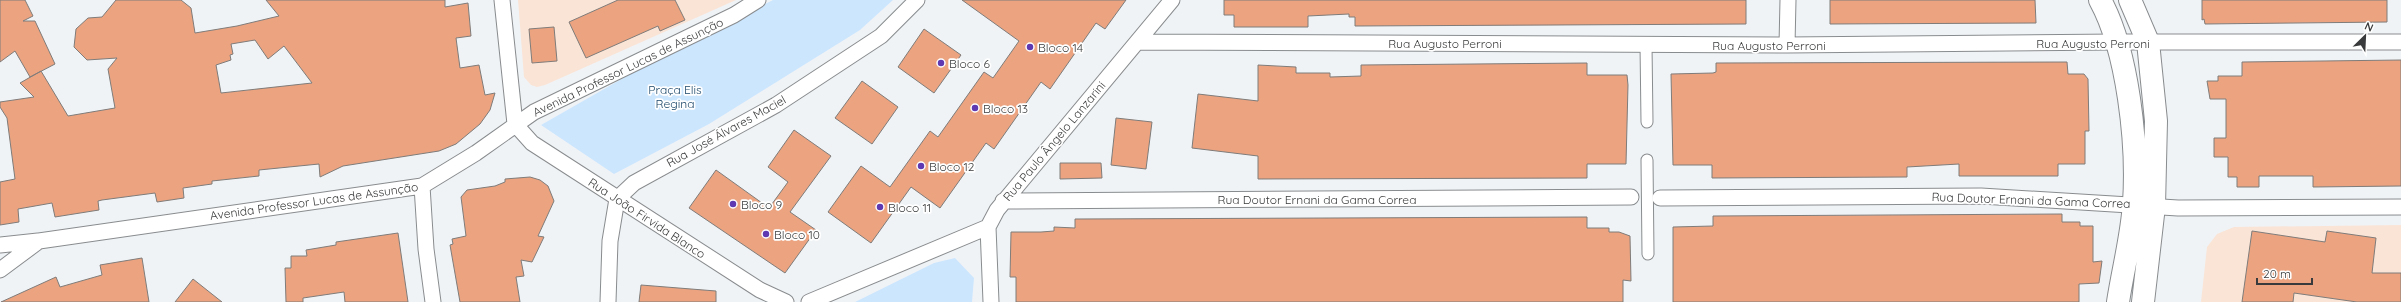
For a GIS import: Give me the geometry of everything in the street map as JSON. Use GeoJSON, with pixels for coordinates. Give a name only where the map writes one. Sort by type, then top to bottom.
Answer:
{"type":"FeatureCollection","features":[{"type":"Feature","properties":{"kind":"main road"},"geometry":{"type":"LineString","coordinates":[[2100,0],[2118,42],[2132,118],[2144,205],[2143,302]]}},
{"type":"Feature","properties":{"kind":"main road"},"geometry":{"type":"LineString","coordinates":[[2118,302],[2144,205],[2156,121],[2148,42],[2130,0]]}},
{"type":"Feature","properties":{"kind":"street"},"geometry":{"type":"LineString","coordinates":[[502,0],[515,124]]}},
{"type":"Feature","properties":{"kind":"street","name":"Avenida Professor Lucas de Assunção"},"geometry":{"type":"LineString","coordinates":[[0,270],[39,241],[422,186],[476,153],[515,124],[549,103],[734,15],[758,0]]}},
{"type":"Feature","properties":{"kind":"street","name":"Rua José Álvares Maciel"},"geometry":{"type":"LineString","coordinates":[[617,199],[634,183],[776,104],[881,36],[917,0]]}},
{"type":"Feature","properties":{"kind":"street","name":"Rua Paulo Ângelo Lanzarini"},"geometry":{"type":"LineString","coordinates":[[988,227],[1003,201],[1172,0]]}},
{"type":"Feature","properties":{"kind":"street"},"geometry":{"type":"LineString","coordinates":[[1788,0],[1788,45]]}},
{"type":"Feature","properties":{"kind":"street","name":"Rua Augusto Perroni"},"geometry":{"type":"LineString","coordinates":[[1137,42],[1646,45],[2401,42]]}},
{"type":"Feature","properties":{"kind":"street"},"geometry":{"type":"LineString","coordinates":[[1646,45],[1647,122]]}},
{"type":"Feature","properties":{"kind":"street","name":"Rua João Firvida Blanco"},"geometry":{"type":"LineString","coordinates":[[515,124],[532,143],[617,199],[760,290],[786,302]]}},
{"type":"Feature","properties":{"kind":"street"},"geometry":{"type":"LineString","coordinates":[[1647,160],[1654,198],[1648,254]]}},
{"type":"Feature","properties":{"kind":"street"},"geometry":{"type":"LineString","coordinates":[[422,186],[426,249],[433,302]]}},
{"type":"Feature","properties":{"kind":"street","name":"Rua Doutor Ernani da Gama Correa"},"geometry":{"type":"LineString","coordinates":[[1654,198],[1981,196],[2144,205],[2401,207]]}},
{"type":"Feature","properties":{"kind":"street"},"geometry":{"type":"LineString","coordinates":[[1631,198],[1654,198]]}},
{"type":"Feature","properties":{"kind":"street","name":"Rua Doutor Ernani da Gama Correa"},"geometry":{"type":"LineString","coordinates":[[1003,201],[1631,198]]}},
{"type":"Feature","properties":{"kind":"street"},"geometry":{"type":"LineString","coordinates":[[608,302],[610,241],[617,199]]}},
{"type":"Feature","properties":{"kind":"street"},"geometry":{"type":"LineString","coordinates":[[809,302],[988,227],[991,302]]}},
{"type":"Feature","properties":{"kind":"street"},"geometry":{"type":"LineString","coordinates":[[0,245],[39,241]]}},
{"type":"Feature","properties":{"kind":"shaded area"},"geometry":{"type":"Polygon","coordinates":[[[518,0],[736,0],[545,85],[537,87],[531,85],[524,77],[518,0]]]}},
{"type":"Feature","properties":{"kind":"shaded area"},"geometry":{"type":"Polygon","coordinates":[[[2401,225],[2401,302],[2201,302],[2207,247],[2217,234],[2234,227],[2401,225]]]}},
{"type":"Feature","properties":{"kind":"green space","name":"Praça Elis Regina"},"geometry":{"type":"Polygon","coordinates":[[[773,0],[893,0],[860,30],[709,124],[614,174],[541,125],[655,60],[773,0]]]}},
{"type":"Feature","properties":{"kind":"green space"},"geometry":{"type":"Polygon","coordinates":[[[955,258],[974,278],[972,302],[855,302],[934,263],[955,258]]]}},
{"type":"Feature","properties":{"kind":"building"},"geometry":{"type":"Polygon","coordinates":[[[0,0],[25,0],[33,16],[23,21],[35,21],[55,64],[30,77],[15,51],[0,62],[0,0]]]}},
{"type":"Feature","properties":{"kind":"building"},"geometry":{"type":"Polygon","coordinates":[[[116,0],[181,0],[191,8],[195,33],[237,26],[279,16],[266,0],[445,0],[445,7],[468,3],[471,36],[456,38],[460,68],[479,65],[485,95],[495,93],[490,110],[480,124],[456,144],[439,151],[343,166],[320,177],[319,164],[259,170],[259,176],[212,181],[212,184],[183,188],[184,198],[157,202],[155,193],[102,200],[98,201],[99,210],[55,217],[52,203],[18,209],[19,222],[0,225],[0,182],[15,179],[7,118],[0,107],[0,102],[34,97],[20,83],[41,71],[68,116],[115,108],[108,69],[117,58],[87,60],[74,47],[76,29],[88,18],[102,17],[116,0]],[[255,40],[231,44],[233,54],[230,55],[231,60],[216,65],[221,93],[312,83],[284,46],[268,59],[255,40]]]}},
{"type":"Feature","properties":{"kind":"building"},"geometry":{"type":"Polygon","coordinates":[[[618,0],[675,0],[685,20],[660,31],[658,26],[586,58],[569,22],[618,0]]]}},
{"type":"Feature","properties":{"kind":"building"},"geometry":{"type":"Polygon","coordinates":[[[962,0],[1126,0],[1105,29],[1096,23],[1050,89],[1041,82],[994,149],[986,143],[940,208],[911,187],[871,243],[828,212],[861,166],[890,187],[930,131],[938,137],[984,72],[993,78],[1019,41],[962,0]]]}},
{"type":"Feature","properties":{"kind":"building"},"geometry":{"type":"Polygon","coordinates":[[[1224,0],[1746,0],[1746,24],[1355,26],[1355,17],[1349,17],[1349,14],[1308,16],[1308,27],[1234,27],[1234,15],[1224,15],[1224,0]]]}},
{"type":"Feature","properties":{"kind":"building"},"geometry":{"type":"Polygon","coordinates":[[[1830,0],[2035,0],[2036,23],[1830,24],[1830,0]]]}},
{"type":"Feature","properties":{"kind":"building"},"geometry":{"type":"Polygon","coordinates":[[[2202,0],[2387,0],[2387,22],[2205,24],[2204,19],[2202,20],[2202,0]]]}},
{"type":"Feature","properties":{"kind":"building"},"geometry":{"type":"Polygon","coordinates":[[[554,27],[557,61],[532,63],[529,29],[554,27]]]}},
{"type":"Feature","properties":{"kind":"building","name":"Bloco 6"},"geometry":{"type":"Polygon","coordinates":[[[924,29],[961,55],[934,93],[898,67],[924,29]]]}},
{"type":"Feature","properties":{"kind":"building"},"geometry":{"type":"Polygon","coordinates":[[[2401,60],[2401,186],[2313,187],[2313,176],[2259,176],[2259,187],[2237,187],[2237,177],[2228,177],[2228,157],[2214,157],[2214,138],[2226,138],[2226,99],[2210,99],[2207,81],[2218,81],[2218,76],[2242,76],[2242,62],[2401,60]]]}},
{"type":"Feature","properties":{"kind":"building"},"geometry":{"type":"Polygon","coordinates":[[[2067,62],[2068,74],[2084,74],[2088,79],[2089,131],[2085,131],[2085,164],[2058,164],[2058,176],[1959,176],[1959,164],[1907,167],[1907,177],[1712,178],[1712,165],[1673,165],[1671,74],[1713,73],[1716,72],[1716,63],[2067,62]]]}},
{"type":"Feature","properties":{"kind":"building"},"geometry":{"type":"Polygon","coordinates":[[[1587,63],[1587,75],[1627,75],[1628,85],[1626,164],[1587,164],[1587,178],[1258,179],[1258,156],[1192,148],[1198,94],[1258,101],[1258,65],[1296,67],[1296,73],[1330,73],[1330,77],[1361,76],[1361,65],[1587,63]]]}},
{"type":"Feature","properties":{"kind":"building"},"geometry":{"type":"Polygon","coordinates":[[[862,81],[898,107],[872,144],[835,118],[862,81]]]}},
{"type":"Feature","properties":{"kind":"building"},"geometry":{"type":"Polygon","coordinates":[[[1116,118],[1152,122],[1146,169],[1111,165],[1116,118]]]}},
{"type":"Feature","properties":{"kind":"building"},"geometry":{"type":"Polygon","coordinates":[[[794,130],[831,156],[790,212],[816,230],[785,273],[689,208],[716,170],[769,208],[788,182],[768,167],[794,130]]]}},
{"type":"Feature","properties":{"kind":"building"},"geometry":{"type":"Polygon","coordinates":[[[1060,163],[1101,163],[1102,178],[1060,179],[1060,163]]]}},
{"type":"Feature","properties":{"kind":"building"},"geometry":{"type":"Polygon","coordinates":[[[530,177],[540,180],[548,186],[554,201],[538,236],[544,237],[532,262],[521,260],[524,276],[516,277],[520,302],[460,302],[450,245],[453,244],[452,239],[466,236],[461,197],[467,190],[495,186],[505,182],[505,179],[530,177]]]}},
{"type":"Feature","properties":{"kind":"building"},"geometry":{"type":"Polygon","coordinates":[[[2062,214],[2062,222],[2080,222],[2080,226],[2093,226],[2093,262],[2102,261],[2099,283],[2079,284],[2079,302],[1673,302],[1673,227],[1713,226],[1713,216],[2062,214]]]}},
{"type":"Feature","properties":{"kind":"building"},"geometry":{"type":"Polygon","coordinates":[[[1587,217],[1587,228],[1609,228],[1609,232],[1619,232],[1630,236],[1631,281],[1623,280],[1623,302],[1016,302],[1016,277],[1010,277],[1011,232],[1054,231],[1054,227],[1075,228],[1075,219],[1587,217]]]}},
{"type":"Feature","properties":{"kind":"building"},"geometry":{"type":"Polygon","coordinates":[[[2252,231],[2325,242],[2327,231],[2376,238],[2372,273],[2401,273],[2401,302],[2357,302],[2294,293],[2293,302],[2242,302],[2252,231]]]}},
{"type":"Feature","properties":{"kind":"building"},"geometry":{"type":"Polygon","coordinates":[[[398,233],[408,302],[345,302],[344,292],[303,298],[303,302],[286,302],[285,268],[291,268],[291,256],[307,256],[306,250],[336,245],[336,242],[398,233]]]}},
{"type":"Feature","properties":{"kind":"building"},"geometry":{"type":"Polygon","coordinates":[[[142,258],[149,302],[1,302],[56,277],[60,287],[102,275],[100,265],[142,258]]]}},
{"type":"Feature","properties":{"kind":"building"},"geometry":{"type":"Polygon","coordinates":[[[193,279],[222,302],[175,302],[193,279]]]}},
{"type":"Feature","properties":{"kind":"building"},"geometry":{"type":"Polygon","coordinates":[[[641,285],[716,291],[716,302],[639,302],[641,285]]]}},
{"type":"Feature","properties":{"kind":"place","name":"Bloco 14"},"geometry":{"type":"Point","coordinates":[1030,47]}},
{"type":"Feature","properties":{"kind":"place","name":"Bloco 6"},"geometry":{"type":"Point","coordinates":[941,63]}},
{"type":"Feature","properties":{"kind":"place","name":"Bloco 13"},"geometry":{"type":"Point","coordinates":[975,108]}},
{"type":"Feature","properties":{"kind":"place","name":"Bloco 12"},"geometry":{"type":"Point","coordinates":[921,166]}},
{"type":"Feature","properties":{"kind":"place","name":"Bloco 9"},"geometry":{"type":"Point","coordinates":[733,204]}},
{"type":"Feature","properties":{"kind":"place","name":"Bloco 11"},"geometry":{"type":"Point","coordinates":[880,207]}},
{"type":"Feature","properties":{"kind":"place","name":"Bloco 10"},"geometry":{"type":"Point","coordinates":[766,234]}}]}
